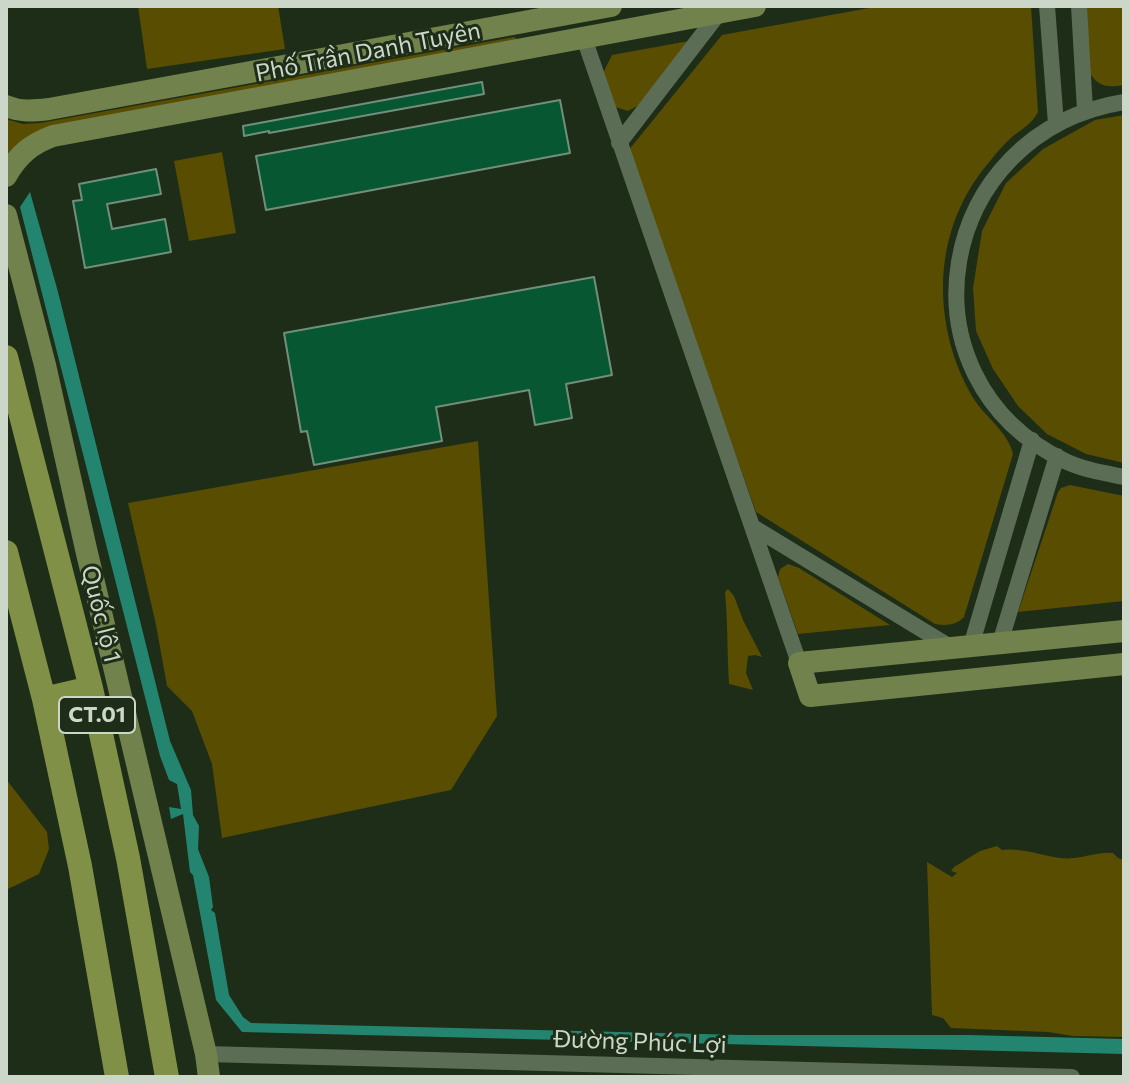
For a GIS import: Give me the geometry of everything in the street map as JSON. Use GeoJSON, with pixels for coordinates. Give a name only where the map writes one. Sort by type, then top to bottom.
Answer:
{"type":"FeatureCollection","features":[{"type":"Feature","properties":{"kind":"highway","name":"Quốc lộ 1"},"geometry":{"type":"LineString","coordinates":[[6,357],[91,688],[128,858],[167,1077]]}},
{"type":"Feature","properties":{"kind":"highway","name":"CT.01"},"geometry":{"type":"LineString","coordinates":[[6,552],[44,699],[80,866],[117,1077]]}},
{"type":"Feature","properties":{"kind":"highway"},"geometry":{"type":"LineString","coordinates":[[44,699],[91,688]]}},
{"type":"Feature","properties":{"kind":"main road","name":"Phố Trần Danh Tuyên"},"geometry":{"type":"LineString","coordinates":[[6,106],[27,112],[49,109],[611,6]]}},
{"type":"Feature","properties":{"kind":"main road","name":"Phố Trần Danh Tuyên"},"geometry":{"type":"LineString","coordinates":[[6,176],[28,148],[53,136],[755,6]]}},
{"type":"Feature","properties":{"kind":"main road"},"geometry":{"type":"LineString","coordinates":[[577,12],[584,38]]}},
{"type":"Feature","properties":{"kind":"main road"},"geometry":{"type":"LineString","coordinates":[[6,215],[45,365],[207,1066]]}},
{"type":"Feature","properties":{"kind":"main road"},"geometry":{"type":"LineString","coordinates":[[1124,631],[799,663],[810,696],[1124,664]]}},
{"type":"Feature","properties":{"kind":"street"},"geometry":{"type":"LineString","coordinates":[[1047,6],[1056,124]]}},
{"type":"Feature","properties":{"kind":"street"},"geometry":{"type":"LineString","coordinates":[[1079,6],[1085,110]]}},
{"type":"Feature","properties":{"kind":"street"},"geometry":{"type":"LineString","coordinates":[[619,143],[719,13]]}},
{"type":"Feature","properties":{"kind":"street"},"geometry":{"type":"LineString","coordinates":[[584,38],[799,663]]}},
{"type":"Feature","properties":{"kind":"street"},"geometry":{"type":"LineString","coordinates":[[1124,102],[1085,110],[1056,124],[1029,141],[1005,163],[985,189],[971,218],[961,249],[956,281],[964,345],[976,375],[993,402],[1014,426],[1057,456],[1098,472],[1124,477]]}},
{"type":"Feature","properties":{"kind":"street"},"geometry":{"type":"LineString","coordinates":[[753,527],[962,647],[1032,440]]}},
{"type":"Feature","properties":{"kind":"street"},"geometry":{"type":"LineString","coordinates":[[1000,643],[1057,456]]}},
{"type":"Feature","properties":{"kind":"street","name":"Đường Phúc Lợi"},"geometry":{"type":"LineString","coordinates":[[207,1066],[1072,1077]]}},
{"type":"Feature","properties":{"kind":"shaded area"},"geometry":{"type":"Polygon","coordinates":[[[138,6],[278,6],[285,49],[147,69],[138,6]]]}},
{"type":"Feature","properties":{"kind":"shaded area"},"geometry":{"type":"Polygon","coordinates":[[[880,6],[1031,6],[1038,112],[1001,148],[974,183],[951,232],[945,258],[945,312],[958,367],[972,396],[1003,434],[1013,454],[964,617],[947,625],[935,624],[756,512],[628,151],[722,35],[880,6]]]}},
{"type":"Feature","properties":{"kind":"shaded area"},"geometry":{"type":"Polygon","coordinates":[[[1085,6],[1124,6],[1124,85],[1103,85],[1095,80],[1088,69],[1085,6]]]}},
{"type":"Feature","properties":{"kind":"shaded area"},"geometry":{"type":"Polygon","coordinates":[[[514,37],[518,40],[42,130],[21,143],[6,162],[6,119],[23,124],[40,123],[514,37]]]}},
{"type":"Feature","properties":{"kind":"shaded area"},"geometry":{"type":"Polygon","coordinates":[[[689,41],[639,105],[628,111],[615,107],[603,73],[612,55],[689,41]]]}},
{"type":"Feature","properties":{"kind":"shaded area"},"geometry":{"type":"Polygon","coordinates":[[[1124,115],[1124,463],[1086,454],[1047,434],[1018,406],[993,369],[976,331],[973,288],[982,231],[1006,183],[1043,149],[1095,120],[1124,115]]]}},
{"type":"Feature","properties":{"kind":"shaded area"},"geometry":{"type":"Polygon","coordinates":[[[222,152],[236,233],[189,241],[174,161],[222,152]]]}},
{"type":"Feature","properties":{"kind":"shaded area"},"geometry":{"type":"Polygon","coordinates":[[[478,441],[497,716],[451,790],[222,838],[212,764],[192,711],[167,686],[128,503],[478,441]]]}},
{"type":"Feature","properties":{"kind":"shaded area"},"geometry":{"type":"Polygon","coordinates":[[[1070,485],[1124,496],[1124,601],[1018,612],[1058,492],[1070,485]]]}},
{"type":"Feature","properties":{"kind":"shaded area"},"geometry":{"type":"Polygon","coordinates":[[[788,564],[890,625],[798,634],[778,577],[780,569],[788,564]]]}},
{"type":"Feature","properties":{"kind":"shaded area"},"geometry":{"type":"Polygon","coordinates":[[[728,589],[762,657],[748,656],[746,673],[753,690],[729,684],[725,592],[728,589]]]}},
{"type":"Feature","properties":{"kind":"shaded area"},"geometry":{"type":"Polygon","coordinates":[[[6,779],[47,832],[49,849],[39,874],[6,890],[6,779]]]}},
{"type":"Feature","properties":{"kind":"shaded area"},"geometry":{"type":"Polygon","coordinates":[[[997,846],[1002,850],[1021,850],[1057,858],[1113,853],[1124,860],[1124,1037],[951,1028],[943,1018],[932,1015],[927,862],[952,877],[957,873],[951,871],[954,867],[980,851],[997,846]]]}},
{"type":"Feature","properties":{"kind":"water"},"geometry":{"type":"Polygon","coordinates":[[[30,192],[58,292],[170,741],[191,790],[193,815],[199,826],[198,849],[209,877],[211,910],[215,913],[229,995],[243,1017],[251,1023],[742,1035],[1124,1039],[1124,1054],[242,1032],[216,1000],[190,872],[183,814],[171,819],[169,807],[181,809],[177,784],[169,780],[160,756],[20,207],[30,192]]]}},
{"type":"Feature","properties":{"kind":"building"},"geometry":{"type":"Polygon","coordinates":[[[482,82],[484,94],[244,136],[243,126],[482,82]]]}},
{"type":"Feature","properties":{"kind":"building"},"geometry":{"type":"Polygon","coordinates":[[[560,100],[570,153],[266,210],[256,156],[560,100]]]}},
{"type":"Feature","properties":{"kind":"building"},"geometry":{"type":"Polygon","coordinates":[[[156,169],[161,194],[107,204],[112,229],[165,219],[171,252],[85,268],[73,201],[82,200],[79,184],[156,169]]]}},
{"type":"Feature","properties":{"kind":"building"},"geometry":{"type":"Polygon","coordinates":[[[594,277],[612,375],[566,384],[572,418],[535,425],[529,390],[436,407],[442,441],[314,465],[307,431],[301,432],[284,333],[594,277]]]}}]}
